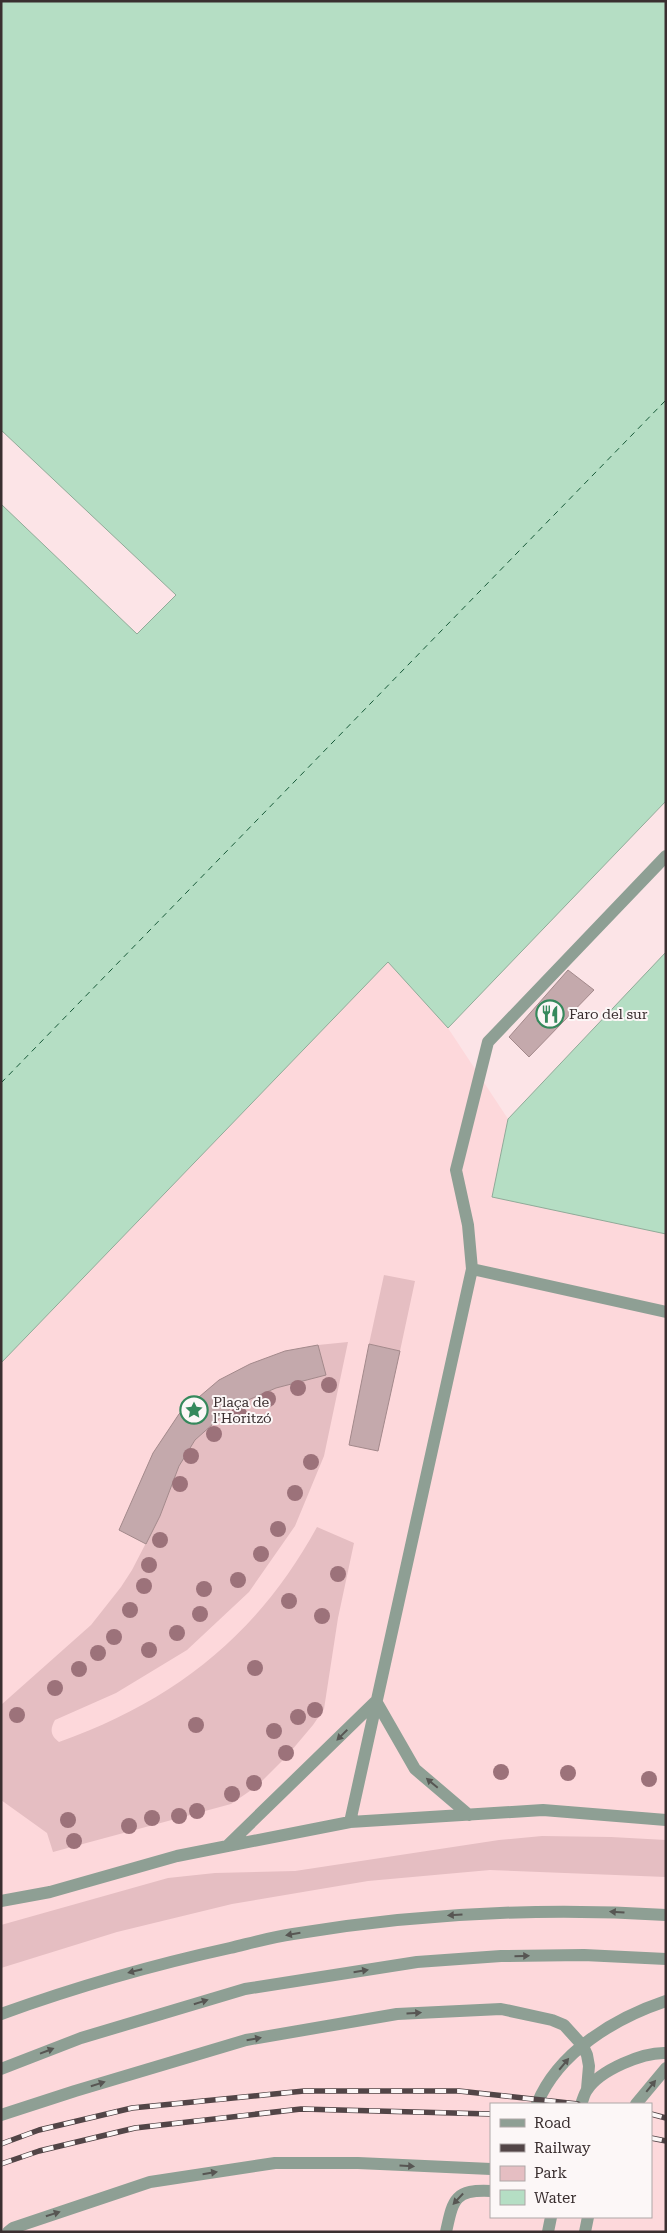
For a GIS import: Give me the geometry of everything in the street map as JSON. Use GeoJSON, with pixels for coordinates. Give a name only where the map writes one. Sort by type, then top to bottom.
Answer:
{"type":"FeatureCollection","features":[{"type":"Feature","properties":{"kind":"street"},"geometry":{"type":"LineString","coordinates":[[350,1822],[472,1269],[468,1225],[456,1170],[488,1042],[666,856]]}},
{"type":"Feature","properties":{"kind":"street"},"geometry":{"type":"LineString","coordinates":[[472,1269],[666,1312]]}},
{"type":"Feature","properties":{"kind":"street"},"geometry":{"type":"LineString","coordinates":[[376,1701],[415,1769],[469,1815]]}},
{"type":"Feature","properties":{"kind":"street"},"geometry":{"type":"LineString","coordinates":[[226,1847],[376,1701]]}},
{"type":"Feature","properties":{"kind":"street"},"geometry":{"type":"LineString","coordinates":[[1,1902],[50,1892],[177,1856],[350,1822],[542,1810],[666,1820]]}},
{"type":"Feature","properties":{"kind":"street"},"geometry":{"type":"LineString","coordinates":[[1,2014],[66,1991],[129,1972],[292,1934],[442,1916],[602,1911],[666,1915]]}},
{"type":"Feature","properties":{"kind":"street"},"geometry":{"type":"LineString","coordinates":[[1,2069],[81,2038],[254,1988],[417,1962],[501,1956],[584,1955],[666,1959]]}},
{"type":"Feature","properties":{"kind":"street"},"geometry":{"type":"LineString","coordinates":[[538,2103],[550,2082],[583,2046],[620,2020],[666,2001]]}},
{"type":"Feature","properties":{"kind":"street"},"geometry":{"type":"LineString","coordinates":[[1,2115],[246,2040],[397,2014],[501,2009],[552,2020],[564,2025],[583,2046],[589,2066],[587,2090],[581,2103]]}},
{"type":"Feature","properties":{"kind":"street"},"geometry":{"type":"LineString","coordinates":[[587,2090],[601,2076],[629,2062],[645,2055],[666,2053]]}},
{"type":"Feature","properties":{"kind":"street"},"geometry":{"type":"LineString","coordinates":[[637,2103],[666,2068]]}},
{"type":"Feature","properties":{"kind":"street"},"geometry":{"type":"LineString","coordinates":[[8,2232],[13,2228],[150,2182],[275,2164],[358,2164],[490,2169]]}},
{"type":"Feature","properties":{"kind":"street"},"geometry":{"type":"LineString","coordinates":[[446,2232],[452,2205],[458,2197],[466,2191],[490,2191]]}},
{"type":"Feature","properties":{"kind":"street"},"geometry":{"type":"LineString","coordinates":[[548,2232],[551,2218]]}},
{"type":"Feature","properties":{"kind":"street"},"geometry":{"type":"LineString","coordinates":[[585,2232],[588,2218]]}},
{"type":"Feature","properties":{"kind":"shaded area"},"geometry":{"type":"Polygon","coordinates":[[[388,962],[448,1028],[508,1119],[492,1197],[666,1234],[666,2232],[1,2232],[1,1363],[388,962]]]}},
{"type":"Feature","properties":{"kind":"green space"},"geometry":{"type":"Polygon","coordinates":[[[384,1275],[415,1281],[400,1351],[369,1344],[384,1275]]]}},
{"type":"Feature","properties":{"kind":"green space"},"geometry":{"type":"Polygon","coordinates":[[[348,1342],[324,1456],[295,1526],[249,1592],[187,1650],[116,1693],[55,1720],[52,1732],[59,1742],[101,1725],[140,1706],[176,1684],[209,1660],[240,1632],[268,1600],[294,1566],[317,1527],[354,1543],[338,1618],[324,1709],[286,1757],[257,1786],[231,1804],[53,1852],[47,1833],[1,1800],[1,1705],[91,1625],[121,1587],[160,1516],[179,1466],[195,1440],[232,1407],[276,1388],[325,1375],[318,1345],[348,1342]]]}},
{"type":"Feature","properties":{"kind":"green space"},"geometry":{"type":"Polygon","coordinates":[[[542,1836],[666,1840],[666,1877],[490,1870],[368,1881],[232,1904],[117,1932],[1,1968],[1,1925],[168,1878],[215,1873],[295,1871],[499,1840],[542,1836]]]}},
{"type":"Feature","properties":{"kind":"water"},"geometry":{"type":"Polygon","coordinates":[[[1,1],[666,1],[666,801],[448,1028],[388,962],[1,1363],[1,504],[137,634],[176,595],[1,430],[1,1]]]}},
{"type":"Feature","properties":{"kind":"water"},"geometry":{"type":"Polygon","coordinates":[[[666,952],[666,1234],[492,1197],[508,1119],[666,952]]]}},
{"type":"Feature","properties":{"kind":"building","name":"Faro del sur"},"geometry":{"type":"Polygon","coordinates":[[[568,970],[594,990],[529,1057],[509,1037],[568,970]]]}},
{"type":"Feature","properties":{"kind":"building"},"geometry":{"type":"Polygon","coordinates":[[[369,1344],[400,1351],[378,1451],[349,1445],[369,1344]]]}},
{"type":"Feature","properties":{"kind":"building"},"geometry":{"type":"Polygon","coordinates":[[[318,1345],[326,1375],[276,1388],[232,1407],[195,1440],[179,1466],[160,1516],[146,1544],[119,1530],[153,1453],[179,1414],[219,1380],[250,1364],[285,1351],[318,1345]]]}},
{"type":"Feature","properties":{"kind":"ferry route"},"geometry":{"type":"LineString","coordinates":[[1,1083],[666,400]]}},
{"type":"Feature","properties":{"kind":"railway"},"geometry":{"type":"LineString","coordinates":[[1,2144],[39,2130],[132,2108],[304,2091],[459,2091],[569,2103]]}},
{"type":"Feature","properties":{"kind":"railway"},"geometry":{"type":"LineString","coordinates":[[1,2164],[39,2151],[135,2128],[301,2109],[490,2114]]}},
{"type":"Feature","properties":{"kind":"railway"},"geometry":{"type":"LineString","coordinates":[[652,2114],[666,2118]]}},
{"type":"Feature","properties":{"kind":"railway"},"geometry":{"type":"LineString","coordinates":[[652,2138],[666,2141]]}},
{"type":"Feature","properties":{"kind":"place","name":"Faro del sur"},"geometry":{"type":"Point","coordinates":[550,1014]}},
{"type":"Feature","properties":{"kind":"place","name":"Plaça de l'Horitzó"},"geometry":{"type":"Point","coordinates":[194,1410]}}]}
